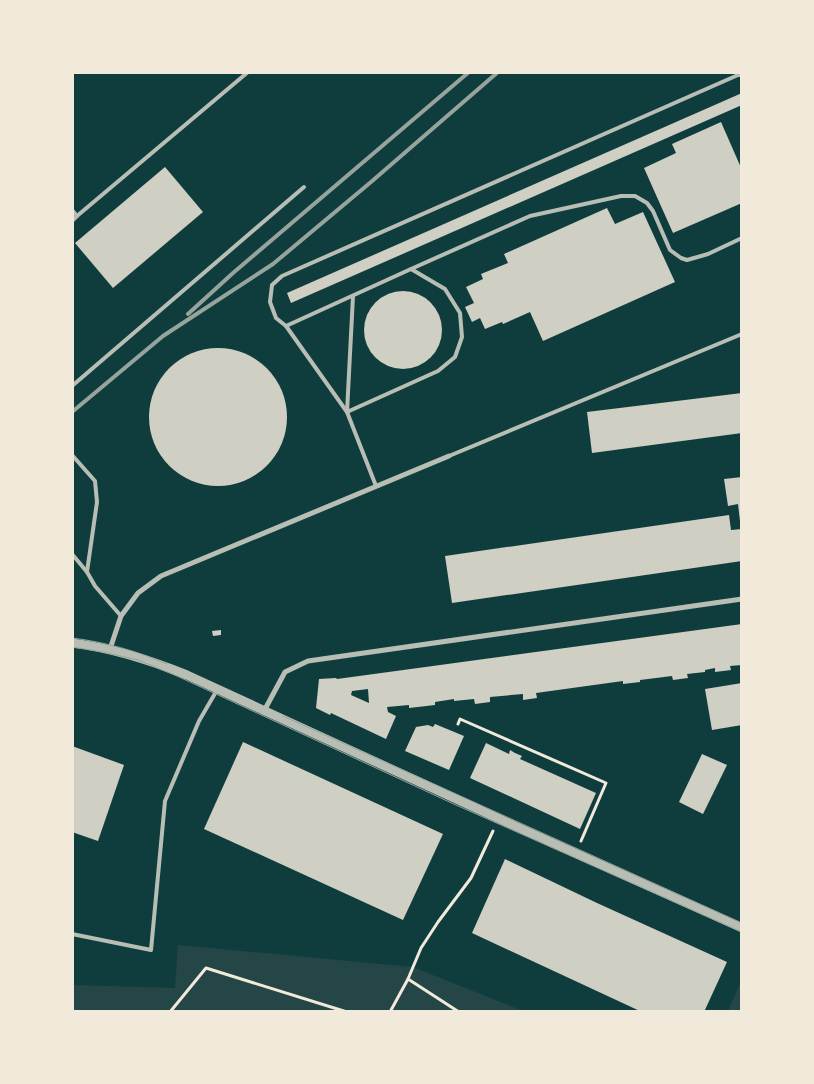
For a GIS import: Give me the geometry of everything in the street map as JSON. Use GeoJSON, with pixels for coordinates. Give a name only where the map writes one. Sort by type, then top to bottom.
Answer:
{"type":"FeatureCollection","features":[{"type":"Feature","properties":{"kind":"street"},"geometry":{"type":"LineString","coordinates":[[110,649],[121,616],[138,593],[161,576],[448,456]]}},
{"type":"Feature","properties":{"kind":"street"},"geometry":{"type":"LineString","coordinates":[[264,712],[285,672],[308,660],[742,599]]}},
{"type":"Feature","properties":{"kind":"street"},"geometry":{"type":"LineString","coordinates":[[72,643],[110,649],[158,664],[187,676],[742,928]]}},
{"type":"Feature","properties":{"kind":"lane"},"geometry":{"type":"LineString","coordinates":[[72,221],[248,72]]}},
{"type":"Feature","properties":{"kind":"lane"},"geometry":{"type":"LineString","coordinates":[[376,486],[347,412],[286,326],[276,318],[270,302],[272,285],[282,276],[738,75],[742,75]]}},
{"type":"Feature","properties":{"kind":"lane"},"geometry":{"type":"LineString","coordinates":[[72,386],[304,187]]}},
{"type":"Feature","properties":{"kind":"lane"},"geometry":{"type":"LineString","coordinates":[[286,326],[530,216],[621,196],[635,196],[646,203],[653,211],[670,250],[681,258],[687,260],[708,254],[742,238]]}},
{"type":"Feature","properties":{"kind":"lane"},"geometry":{"type":"LineString","coordinates":[[72,210],[77,216]]}},
{"type":"Feature","properties":{"kind":"lane"},"geometry":{"type":"LineString","coordinates":[[347,412],[438,371],[456,357],[462,337],[460,313],[445,289],[411,269]]}},
{"type":"Feature","properties":{"kind":"lane"},"geometry":{"type":"LineString","coordinates":[[347,412],[353,296]]}},
{"type":"Feature","properties":{"kind":"lane"},"geometry":{"type":"LineString","coordinates":[[448,456],[742,334]]}},
{"type":"Feature","properties":{"kind":"lane"},"geometry":{"type":"LineString","coordinates":[[72,455],[95,481],[97,502],[87,572]]}},
{"type":"Feature","properties":{"kind":"lane"},"geometry":{"type":"LineString","coordinates":[[72,554],[87,572],[95,586],[121,616]]}},
{"type":"Feature","properties":{"kind":"lane"},"geometry":{"type":"LineString","coordinates":[[72,934],[151,950],[165,801],[199,721],[217,690]]}},
{"type":"Feature","properties":{"kind":"path"},"geometry":{"type":"LineString","coordinates":[[458,724],[460,719],[606,783],[575,853]]}},
{"type":"Feature","properties":{"kind":"path"},"geometry":{"type":"LineString","coordinates":[[390,1012],[408,979],[421,948],[471,878],[499,819]]}},
{"type":"Feature","properties":{"kind":"path"},"geometry":{"type":"LineString","coordinates":[[170,1012],[206,968],[347,1011]]}},
{"type":"Feature","properties":{"kind":"path"},"geometry":{"type":"LineString","coordinates":[[408,979],[460,1012]]}},
{"type":"Feature","properties":{"kind":"shaded area"},"geometry":{"type":"Polygon","coordinates":[[[178,945],[413,967],[523,1011],[73,1012],[73,985],[175,988],[178,945]]]}},
{"type":"Feature","properties":{"kind":"shaded area"},"geometry":{"type":"Polygon","coordinates":[[[741,981],[741,1011],[728,1011],[741,981]]]}},
{"type":"Feature","properties":{"kind":"building"},"geometry":{"type":"Polygon","coordinates":[[[742,93],[742,105],[291,303],[287,293],[742,93]]]}},
{"type":"Feature","properties":{"kind":"building"},"geometry":{"type":"Polygon","coordinates":[[[721,122],[742,170],[742,203],[673,233],[644,168],[676,153],[672,144],[721,122]]]}},
{"type":"Feature","properties":{"kind":"building"},"geometry":{"type":"Polygon","coordinates":[[[165,167],[203,212],[113,288],[75,243],[165,167]]]}},
{"type":"Feature","properties":{"kind":"building"},"geometry":{"type":"Polygon","coordinates":[[[607,208],[615,224],[643,212],[675,282],[543,341],[530,312],[503,324],[502,322],[485,329],[480,318],[472,322],[465,307],[474,303],[466,287],[483,279],[481,274],[508,263],[504,254],[607,208]]]}},
{"type":"Feature","properties":{"kind":"building"},"geometry":{"type":"Polygon","coordinates":[[[395,291],[411,291],[425,297],[436,308],[442,322],[442,338],[436,352],[425,363],[411,369],[395,369],[381,363],[370,352],[364,338],[364,322],[370,308],[381,297],[395,291]]]}},
{"type":"Feature","properties":{"kind":"building"},"geometry":{"type":"Polygon","coordinates":[[[218,348],[244,354],[267,368],[281,391],[287,417],[281,443],[267,466],[244,480],[218,486],[192,480],[169,466],[155,443],[149,417],[155,391],[169,368],[192,354],[218,348]]]}},
{"type":"Feature","properties":{"kind":"building"},"geometry":{"type":"Polygon","coordinates":[[[742,393],[742,433],[592,453],[587,412],[742,393]]]}},
{"type":"Feature","properties":{"kind":"building"},"geometry":{"type":"Polygon","coordinates":[[[742,477],[742,521],[740,521],[738,504],[728,506],[724,479],[742,477]]]}},
{"type":"Feature","properties":{"kind":"building"},"geometry":{"type":"Polygon","coordinates":[[[729,515],[731,530],[742,529],[742,561],[452,603],[445,556],[729,515]]]}},
{"type":"Feature","properties":{"kind":"building"},"geometry":{"type":"Polygon","coordinates":[[[742,624],[742,665],[730,666],[731,670],[715,672],[715,668],[705,670],[705,672],[687,674],[688,678],[673,680],[672,676],[640,680],[640,682],[623,684],[623,681],[536,693],[537,698],[523,700],[523,694],[490,697],[490,702],[475,704],[474,699],[454,701],[454,699],[435,702],[435,705],[409,708],[409,705],[387,707],[388,712],[396,716],[386,739],[331,713],[330,715],[316,708],[319,679],[337,679],[742,624]],[[368,689],[352,691],[351,695],[369,703],[368,689]]]}},
{"type":"Feature","properties":{"kind":"building"},"geometry":{"type":"Polygon","coordinates":[[[221,630],[221,635],[213,636],[212,631],[221,630]]]}},
{"type":"Feature","properties":{"kind":"building"},"geometry":{"type":"Polygon","coordinates":[[[742,683],[742,725],[712,730],[705,689],[742,683]]]}},
{"type":"Feature","properties":{"kind":"building"},"geometry":{"type":"Polygon","coordinates":[[[435,724],[464,736],[449,770],[405,751],[416,727],[428,725],[433,727],[435,724]]]}},
{"type":"Feature","properties":{"kind":"building"},"geometry":{"type":"Polygon","coordinates":[[[243,742],[443,834],[403,920],[204,829],[243,742]]]}},
{"type":"Feature","properties":{"kind":"building"},"geometry":{"type":"Polygon","coordinates":[[[486,743],[509,754],[510,750],[522,756],[520,759],[596,793],[580,829],[470,778],[486,743]]]}},
{"type":"Feature","properties":{"kind":"building"},"geometry":{"type":"Polygon","coordinates":[[[72,746],[124,765],[98,841],[72,832],[72,746]]]}},
{"type":"Feature","properties":{"kind":"building"},"geometry":{"type":"Polygon","coordinates":[[[702,754],[727,765],[703,814],[679,802],[702,754]]]}},
{"type":"Feature","properties":{"kind":"building"},"geometry":{"type":"Polygon","coordinates":[[[505,859],[727,962],[704,1012],[642,1012],[472,933],[505,859]]]}},
{"type":"Feature","properties":{"kind":"tram line"},"geometry":{"type":"LineString","coordinates":[[72,638],[121,648],[167,664]]}},
{"type":"Feature","properties":{"kind":"tram line"},"geometry":{"type":"LineString","coordinates":[[72,647],[138,660],[177,676],[456,805],[742,932]]}},
{"type":"Feature","properties":{"kind":"tram line"},"geometry":{"type":"LineString","coordinates":[[283,716],[742,923]]}},
{"type":"Feature","properties":{"kind":"railway"},"geometry":{"type":"LineString","coordinates":[[188,314],[233,273],[469,72]]}},
{"type":"Feature","properties":{"kind":"railway"},"geometry":{"type":"LineString","coordinates":[[72,412],[163,336],[273,264],[498,72]]}}]}
